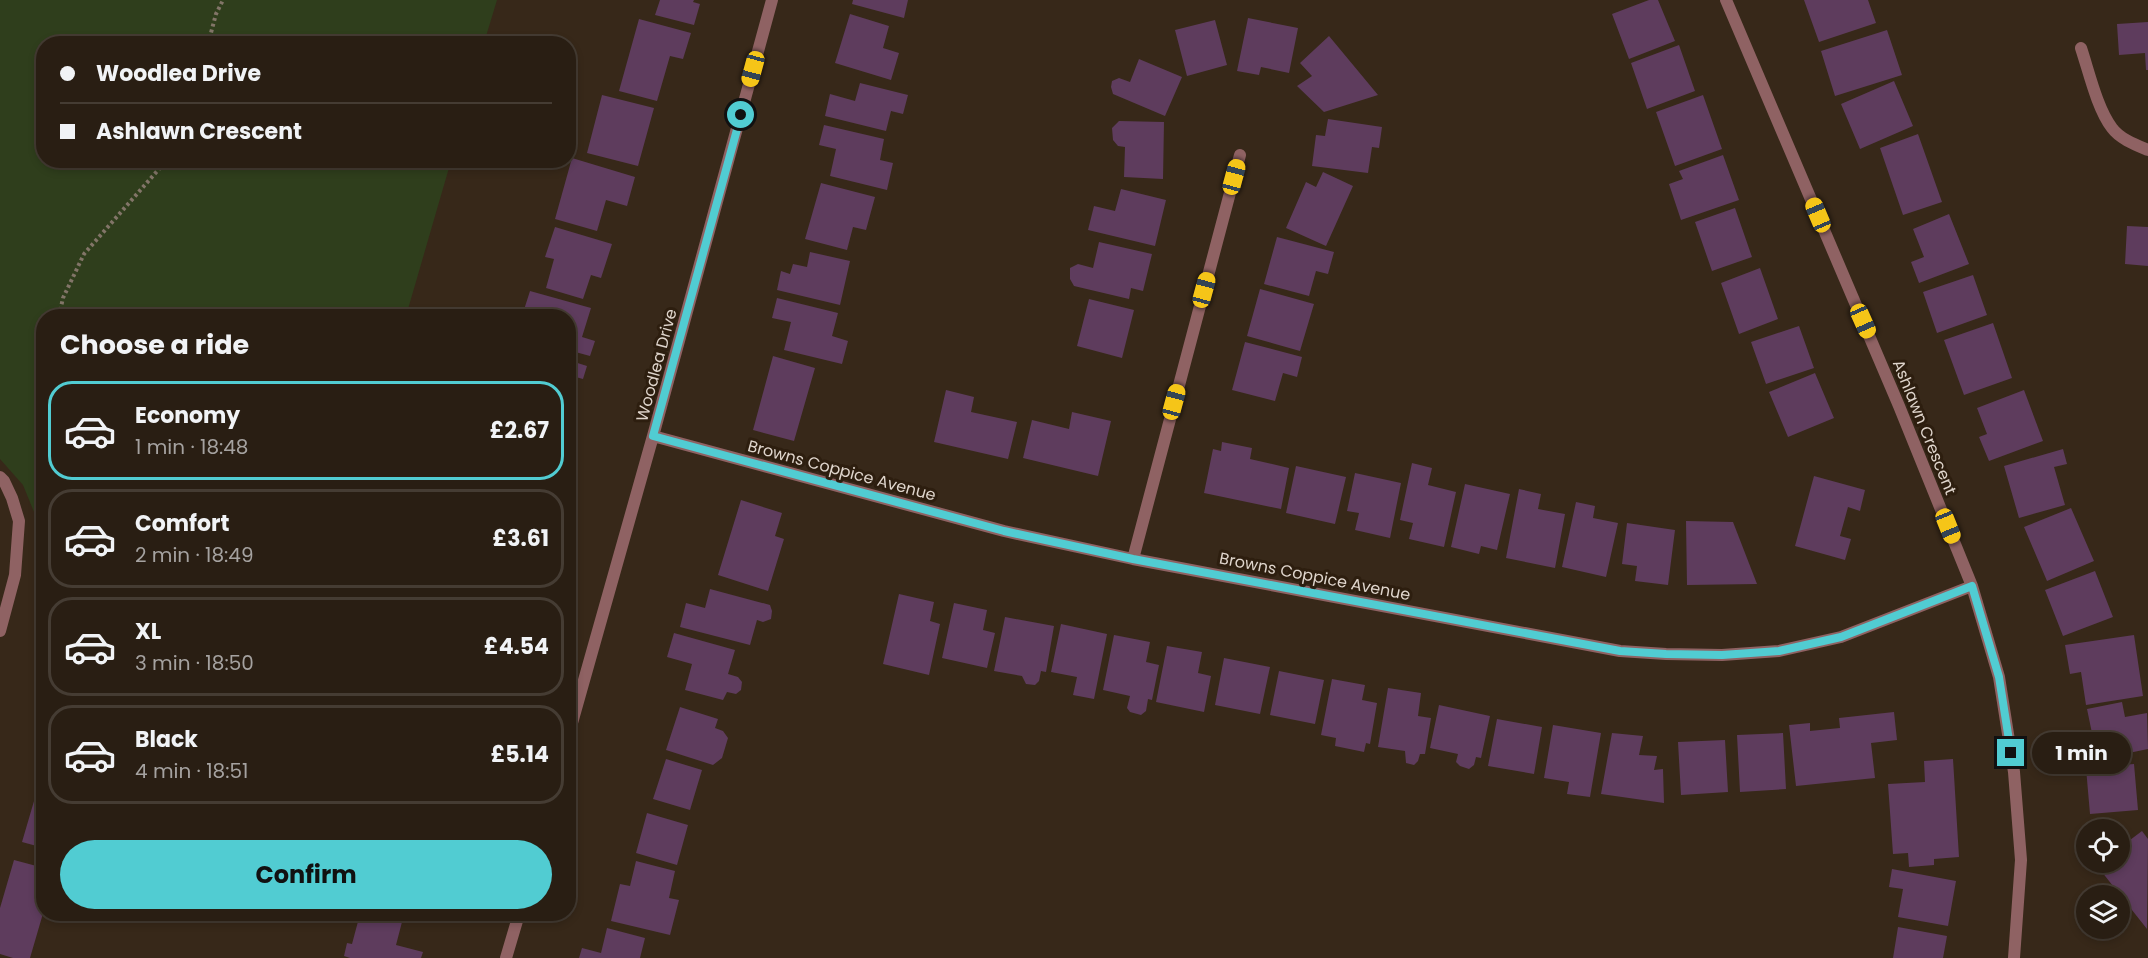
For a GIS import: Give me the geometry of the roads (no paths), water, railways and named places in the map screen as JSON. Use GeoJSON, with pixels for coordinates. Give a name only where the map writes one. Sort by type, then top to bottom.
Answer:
{"type":"FeatureCollection","features":[{"type":"Feature","properties":{"kind":"street","name":"Woodlea Drive"},"geometry":{"type":"LineString","coordinates":[[576,709],[772,0]]}},
{"type":"Feature","properties":{"kind":"street","name":"Ashlawn Crescent"},"geometry":{"type":"LineString","coordinates":[[1726,0],[1899,406],[1972,586],[1999,677],[2014,772],[2021,860],[2014,958]]}},
{"type":"Feature","properties":{"kind":"street"},"geometry":{"type":"LineString","coordinates":[[2081,48],[2100,105],[2112,129],[2126,140],[2148,150]]}},
{"type":"Feature","properties":{"kind":"street"},"geometry":{"type":"LineString","coordinates":[[1133,559],[1240,155]]}},
{"type":"Feature","properties":{"kind":"street","name":"Browns Coppice Avenue"},"geometry":{"type":"LineString","coordinates":[[653,436],[1004,531],[1133,559],[1620,651],[1722,655],[1779,651],[1841,637],[1972,586]]}},
{"type":"Feature","properties":{"kind":"street"},"geometry":{"type":"LineString","coordinates":[[0,477],[12,498],[19,520],[15,575],[0,631]]}},
{"type":"Feature","properties":{"kind":"street"},"geometry":{"type":"LineString","coordinates":[[506,958],[517,921]]}}]}
